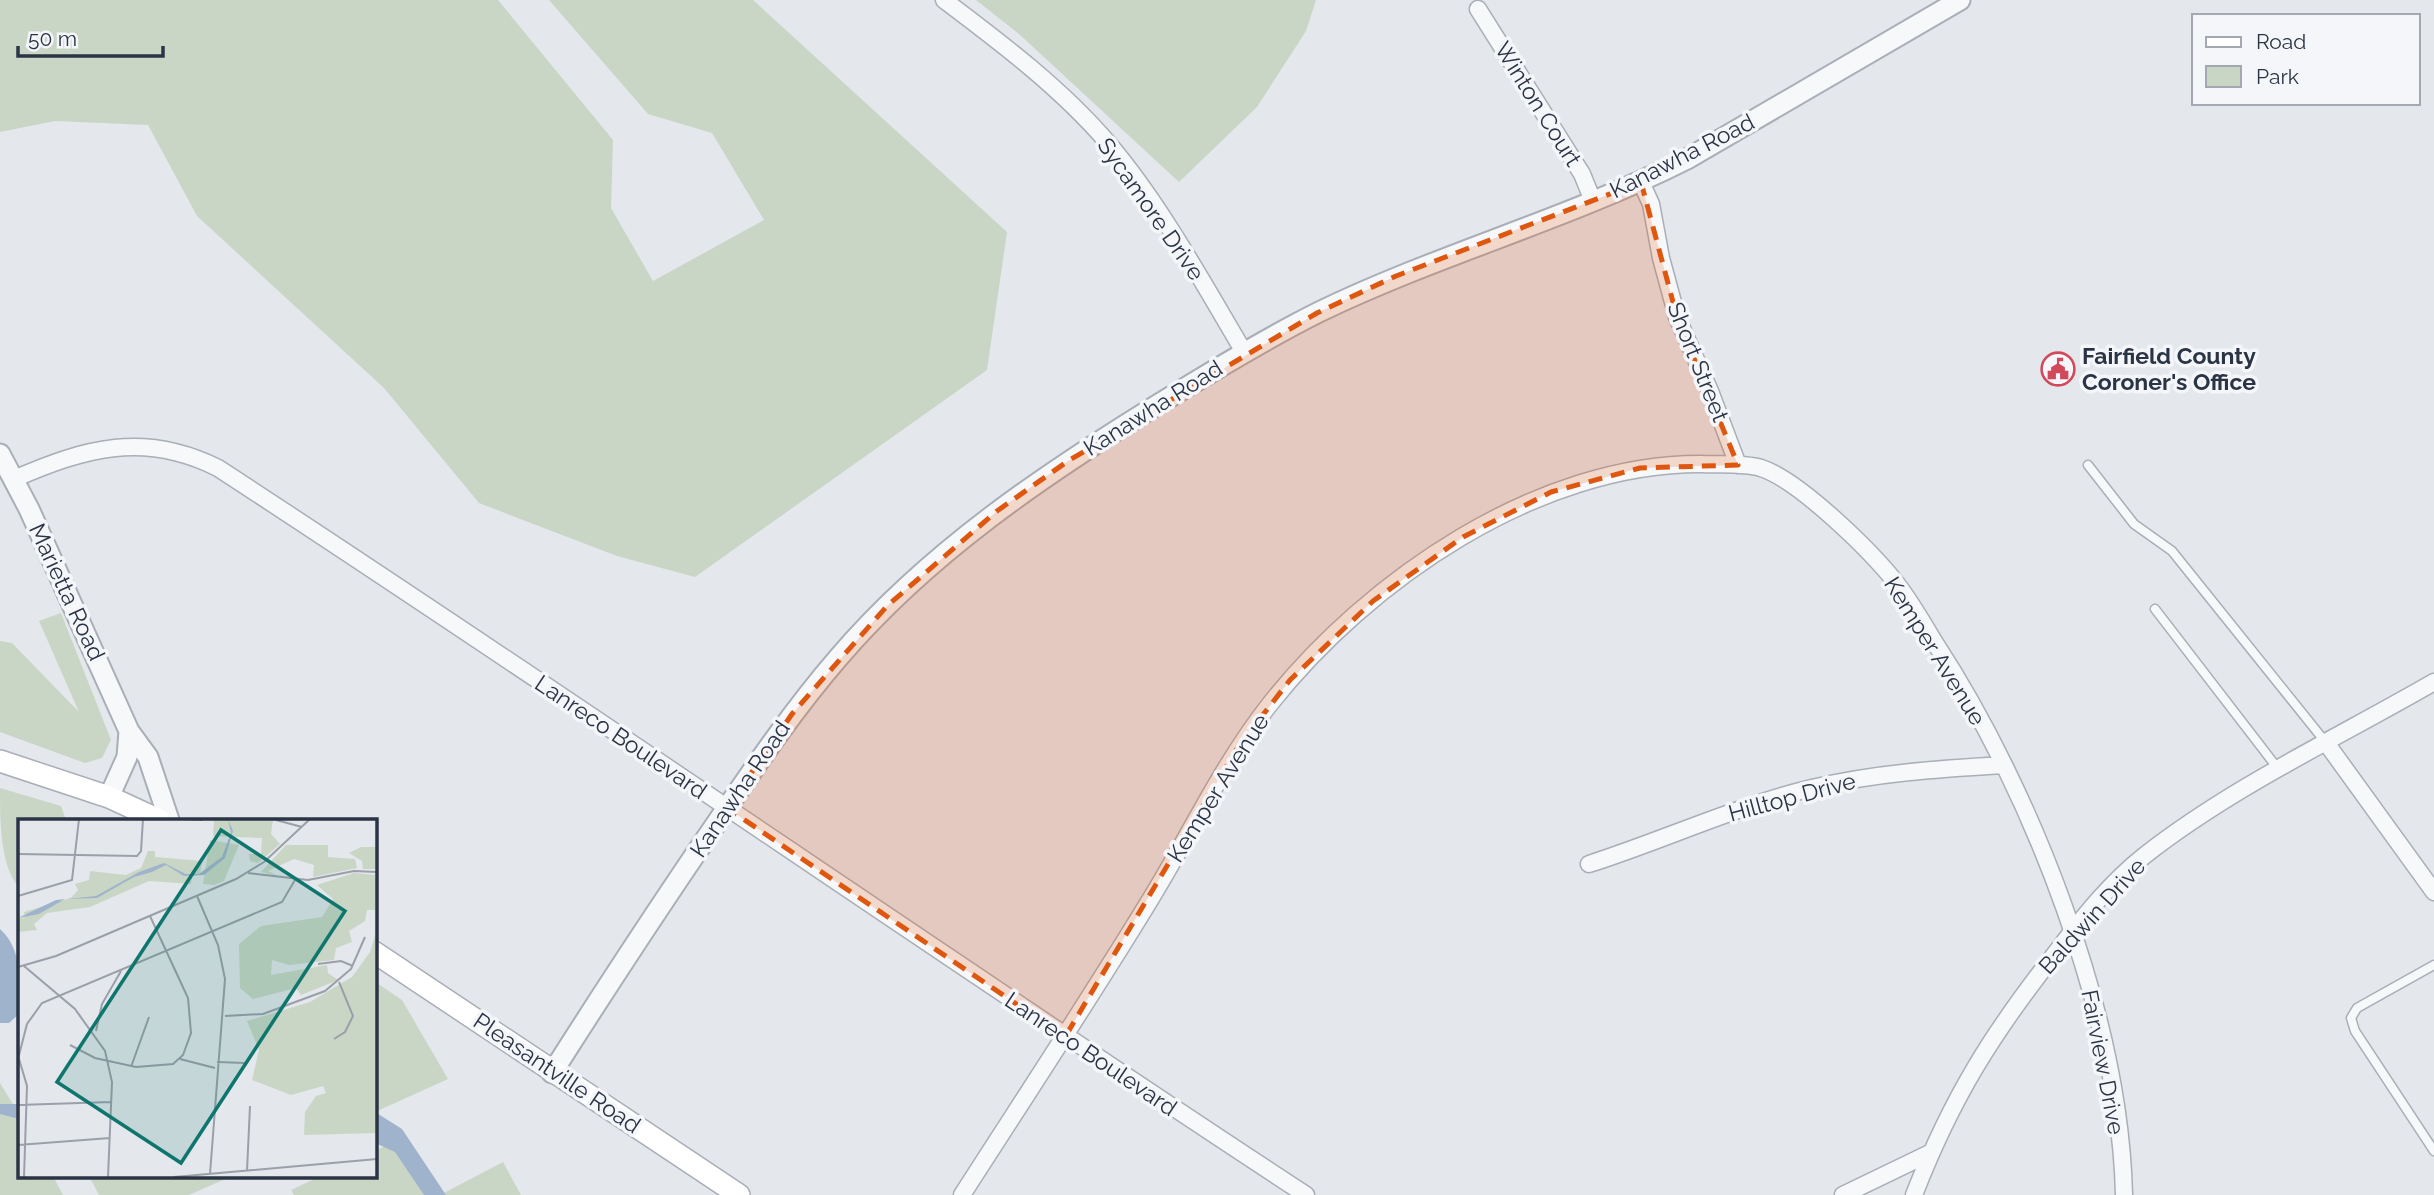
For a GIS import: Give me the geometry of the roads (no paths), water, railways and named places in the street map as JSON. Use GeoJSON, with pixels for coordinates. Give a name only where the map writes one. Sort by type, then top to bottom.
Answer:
{"type":"FeatureCollection","features":[{"type":"Feature","properties":{"kind":"main road"},"geometry":{"type":"LineString","coordinates":[[0,761],[109,797],[155,819]]}},
{"type":"Feature","properties":{"kind":"main road","name":"Pleasantville Road"},"geometry":{"type":"LineString","coordinates":[[376,953],[739,1195]]}},
{"type":"Feature","properties":{"kind":"street","name":"Sycamore Drive"},"geometry":{"type":"LineString","coordinates":[[944,0],[1020,59],[1107,141],[1204,284],[1244,352]]}},
{"type":"Feature","properties":{"kind":"street","name":"Kanawha Road"},"geometry":{"type":"LineString","coordinates":[[552,1073],[792,713],[841,655],[935,560],[997,511],[1068,461],[1244,352],[1396,276],[1641,182],[1687,159],[1960,0]]}},
{"type":"Feature","properties":{"kind":"street","name":"Winton Court"},"geometry":{"type":"LineString","coordinates":[[1478,9],[1582,174],[1593,201]]}},
{"type":"Feature","properties":{"kind":"street","name":"Short Street"},"geometry":{"type":"LineString","coordinates":[[1641,182],[1651,204],[1661,258],[1677,317],[1710,391],[1738,465]]}},
{"type":"Feature","properties":{"kind":"street","name":"Lanreco Boulevard"},"geometry":{"type":"LineString","coordinates":[[14,479],[74,455],[116,446],[169,449],[194,456],[244,485],[1065,1037],[1306,1195]]}},
{"type":"Feature","properties":{"kind":"street","name":"Marietta Road"},"geometry":{"type":"LineString","coordinates":[[0,454],[14,479],[129,732],[148,757],[168,819]]}},
{"type":"Feature","properties":{"kind":"street","name":"Kemper Avenue"},"geometry":{"type":"LineString","coordinates":[[962,1195],[1153,895],[1238,747],[1290,680],[1373,601],[1463,537],[1551,492],[1640,468],[1738,465],[1759,468],[1780,477],[1804,493],[1898,585],[1945,657],[2003,765],[2046,862],[2072,931]]}},
{"type":"Feature","properties":{"kind":"street","name":"Baldwin Drive"},"geometry":{"type":"LineString","coordinates":[[1914,1195],[1930,1153],[1991,1037],[2072,931],[2142,858],[2187,825],[2434,682]]}},
{"type":"Feature","properties":{"kind":"street"},"geometry":{"type":"LineString","coordinates":[[109,797],[127,757],[129,732]]}},
{"type":"Feature","properties":{"kind":"street"},"geometry":{"type":"LineString","coordinates":[[2327,744],[2434,892]]}},
{"type":"Feature","properties":{"kind":"street","name":"Hilltop Drive"},"geometry":{"type":"LineString","coordinates":[[1589,864],[1655,843],[1758,803],[1811,788],[1920,770],[2003,765]]}},
{"type":"Feature","properties":{"kind":"street","name":"Fairview Drive"},"geometry":{"type":"LineString","coordinates":[[2072,931],[2104,1044],[2118,1124],[2124,1195]]}},
{"type":"Feature","properties":{"kind":"street"},"geometry":{"type":"LineString","coordinates":[[1843,1195],[1930,1153]]}},
{"type":"Feature","properties":{"kind":"lane"},"geometry":{"type":"LineString","coordinates":[[2088,465],[2134,524],[2172,551],[2327,744]]}},
{"type":"Feature","properties":{"kind":"lane"},"geometry":{"type":"LineString","coordinates":[[2155,609],[2279,770]]}},
{"type":"Feature","properties":{"kind":"lane"},"geometry":{"type":"LineString","coordinates":[[2434,965],[2357,1008],[2351,1018],[2355,1031],[2434,1151]]}},
{"type":"Feature","properties":{"kind":"water"},"geometry":{"type":"Polygon","coordinates":[[[0,929],[8,938],[17,958],[18,1015],[9,1023],[0,1023],[0,929]]]}},
{"type":"Feature","properties":{"kind":"water"},"geometry":{"type":"Polygon","coordinates":[[[0,1104],[18,1104],[18,1119],[0,1114],[0,1104]]]}},
{"type":"Feature","properties":{"kind":"water"},"geometry":{"type":"Polygon","coordinates":[[[376,1113],[402,1129],[446,1195],[424,1195],[395,1152],[376,1143],[376,1113]]]}},
{"type":"Feature","properties":{"kind":"place","name":"Fairfield County Coroner's Office"},"geometry":{"type":"Point","coordinates":[2058,369]}}]}
